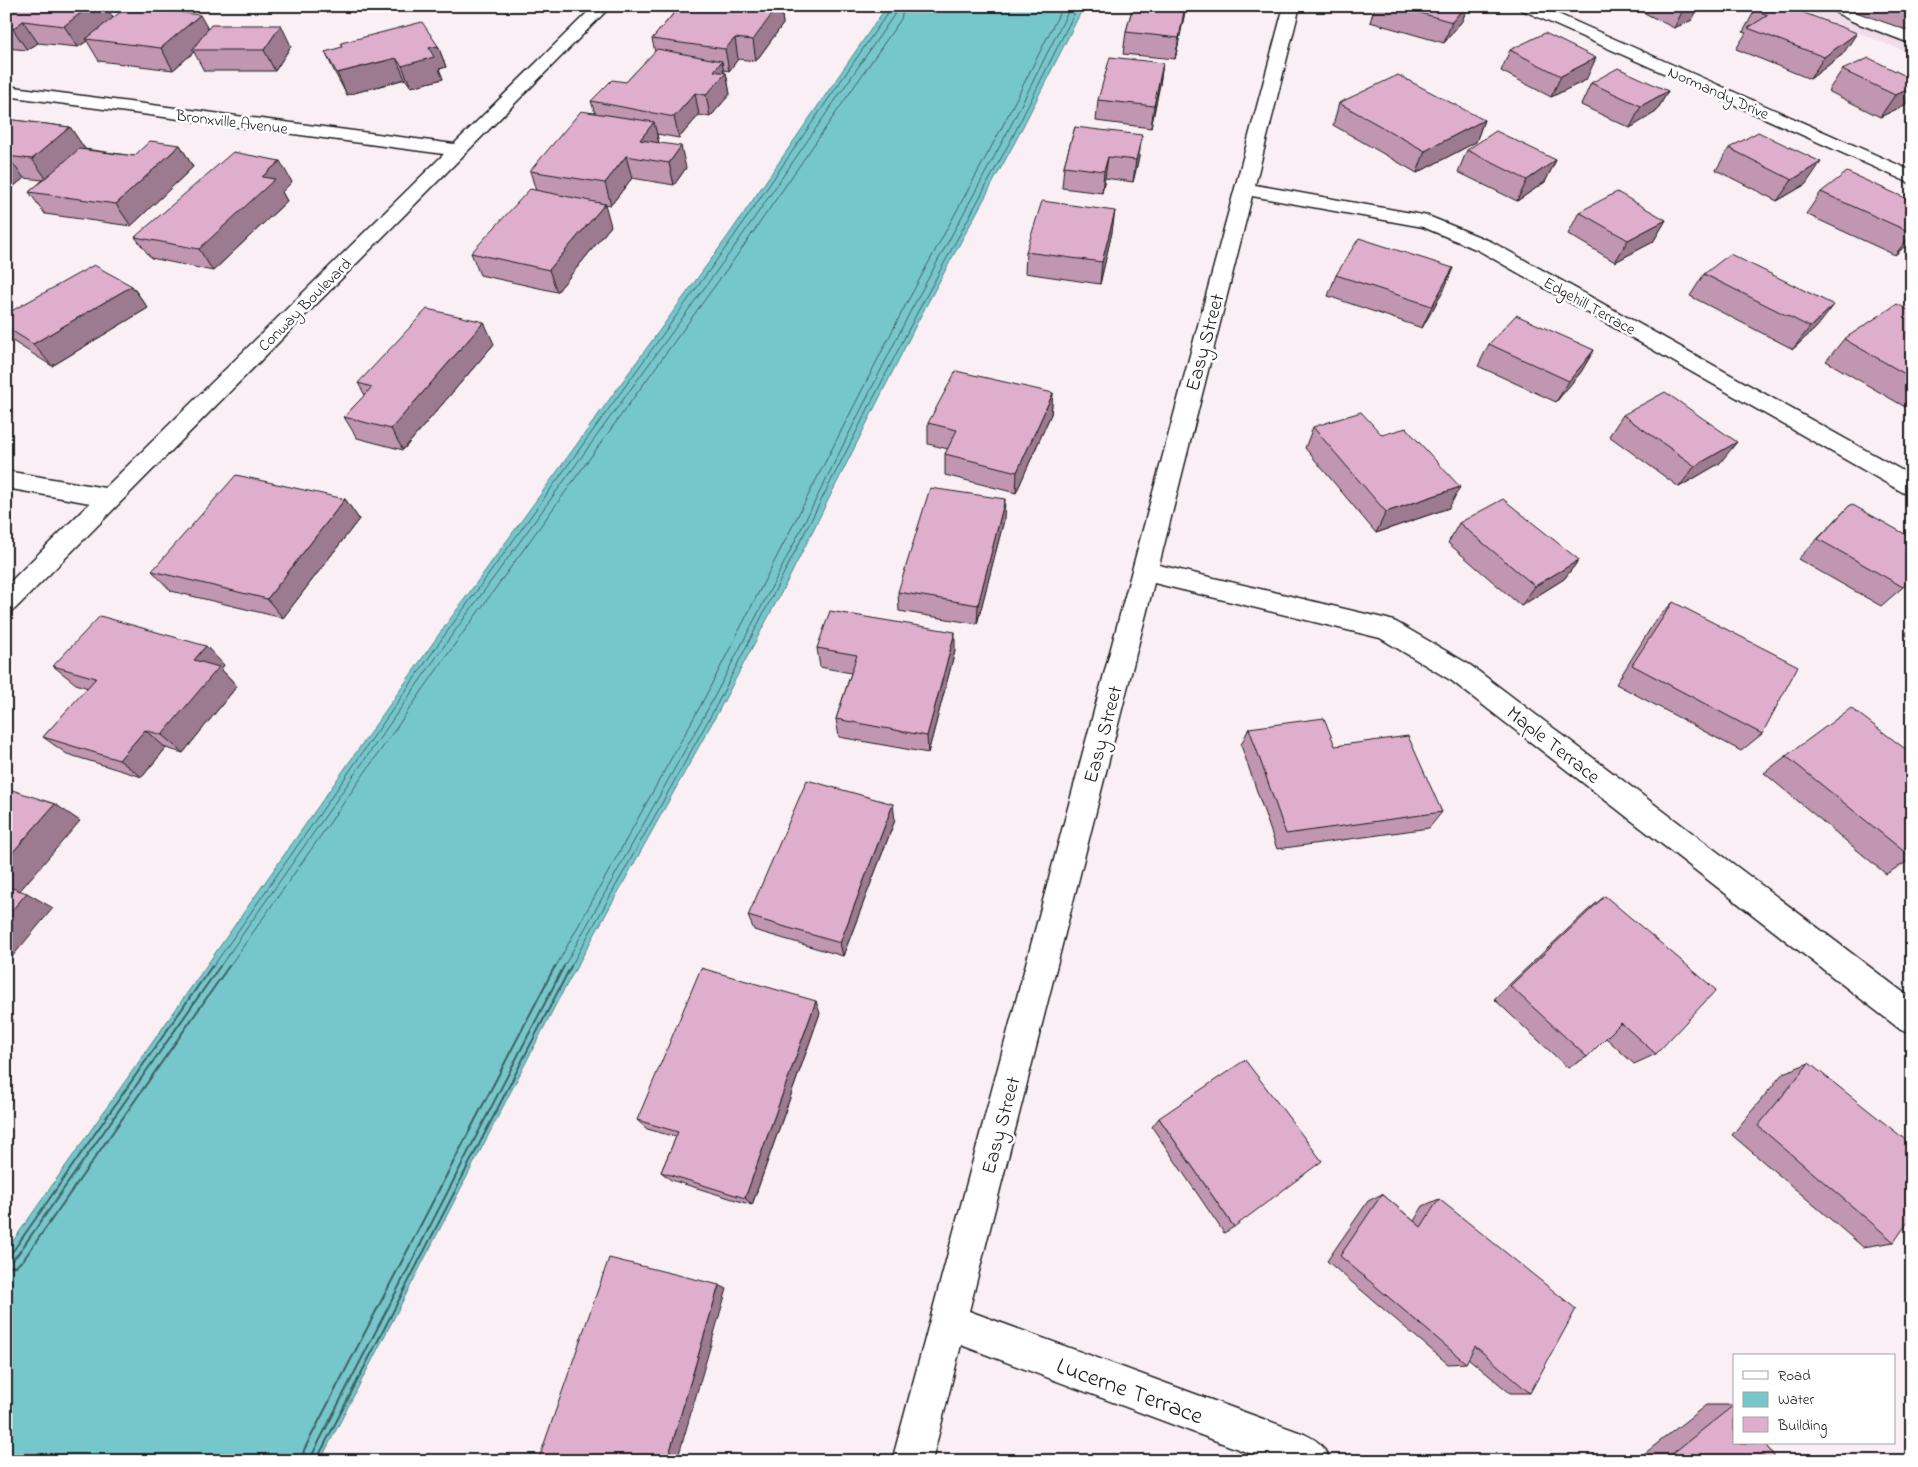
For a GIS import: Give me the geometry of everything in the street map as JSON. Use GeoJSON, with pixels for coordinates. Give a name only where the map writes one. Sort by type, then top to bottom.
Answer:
{"type":"FeatureCollection","features":[{"type":"Feature","properties":{"kind":"street","name":"Conway Boulevard"},"geometry":{"type":"LineString","coordinates":[[6,602],[603,6]]}},
{"type":"Feature","properties":{"kind":"street","name":"Easy Street"},"geometry":{"type":"LineString","coordinates":[[912,1461],[1292,6]]}},
{"type":"Feature","properties":{"kind":"street","name":"Normandy Drive"},"geometry":{"type":"LineString","coordinates":[[1526,6],[1912,178]]}},
{"type":"Feature","properties":{"kind":"street"},"geometry":{"type":"LineString","coordinates":[[1835,6],[1858,18],[1912,39]]}},
{"type":"Feature","properties":{"kind":"street","name":"Bronxville Avenue"},"geometry":{"type":"LineString","coordinates":[[6,91],[458,150]]}},
{"type":"Feature","properties":{"kind":"street","name":"Edgehill Terrace"},"geometry":{"type":"LineString","coordinates":[[1244,189],[1428,222],[1485,246],[1912,487]]}},
{"type":"Feature","properties":{"kind":"street"},"geometry":{"type":"LineString","coordinates":[[6,479],[110,498]]}},
{"type":"Feature","properties":{"kind":"street","name":"Maple Terrace"},"geometry":{"type":"LineString","coordinates":[[1145,571],[1387,630],[1453,668],[1912,1019]]}},
{"type":"Feature","properties":{"kind":"street","name":"Lucerne Terrace"},"geometry":{"type":"LineString","coordinates":[[948,1322],[1304,1454],[1311,1461]]}},
{"type":"Feature","properties":{"kind":"shaded area"},"geometry":{"type":"Polygon","coordinates":[[[1792,6],[1912,6],[1912,54],[1792,6]]]}},
{"type":"Feature","properties":{"kind":"water"},"geometry":{"type":"Polygon","coordinates":[[[887,6],[1084,6],[1016,140],[920,317],[790,576],[718,712],[556,1004],[320,1461],[6,1461],[6,1251],[440,633],[728,236],[887,6]]]}},
{"type":"Feature","properties":{"kind":"building"},"geometry":{"type":"Polygon","coordinates":[[[6,6],[90,6],[64,26],[23,21],[13,29],[6,28],[6,6]]]}},
{"type":"Feature","properties":{"kind":"building"},"geometry":{"type":"Polygon","coordinates":[[[128,6],[200,15],[161,48],[86,39],[128,6]]]}},
{"type":"Feature","properties":{"kind":"building"},"geometry":{"type":"Polygon","coordinates":[[[680,6],[778,6],[753,40],[735,38],[725,49],[652,39],[680,6]]]}},
{"type":"Feature","properties":{"kind":"building"},"geometry":{"type":"Polygon","coordinates":[[[1133,6],[1185,6],[1179,38],[1126,32],[1133,6]]]}},
{"type":"Feature","properties":{"kind":"building"},"geometry":{"type":"Polygon","coordinates":[[[1396,6],[1465,6],[1452,22],[1396,6]]]}},
{"type":"Feature","properties":{"kind":"building"},"geometry":{"type":"Polygon","coordinates":[[[1761,6],[1786,6],[1857,33],[1824,57],[1748,28],[1768,15],[1755,10],[1761,6]]]}},
{"type":"Feature","properties":{"kind":"building"},"geometry":{"type":"Polygon","coordinates":[[[422,22],[438,46],[429,48],[434,57],[402,66],[396,58],[337,73],[325,52],[342,47],[341,43],[422,22]]]}},
{"type":"Feature","properties":{"kind":"building"},"geometry":{"type":"Polygon","coordinates":[[[211,25],[281,25],[264,50],[192,50],[211,25]]]}},
{"type":"Feature","properties":{"kind":"building"},"geometry":{"type":"Polygon","coordinates":[[[1545,33],[1596,58],[1561,76],[1510,50],[1545,33]]]}},
{"type":"Feature","properties":{"kind":"building"},"geometry":{"type":"Polygon","coordinates":[[[657,49],[722,61],[714,71],[726,73],[706,95],[695,93],[674,117],[591,101],[612,80],[626,82],[657,49]]]}},
{"type":"Feature","properties":{"kind":"building"},"geometry":{"type":"Polygon","coordinates":[[[1110,57],[1163,63],[1154,106],[1098,100],[1110,57]]]}},
{"type":"Feature","properties":{"kind":"building"},"geometry":{"type":"Polygon","coordinates":[[[1869,58],[1912,79],[1912,88],[1895,95],[1842,70],[1869,58]]]}},
{"type":"Feature","properties":{"kind":"building"},"geometry":{"type":"Polygon","coordinates":[[[1618,68],[1668,91],[1641,106],[1591,83],[1618,68]]]}},
{"type":"Feature","properties":{"kind":"building"},"geometry":{"type":"Polygon","coordinates":[[[1398,75],[1484,120],[1425,151],[1339,103],[1398,75]]]}},
{"type":"Feature","properties":{"kind":"building"},"geometry":{"type":"Polygon","coordinates":[[[581,111],[654,122],[640,140],[681,146],[669,163],[626,156],[605,183],[530,171],[581,111]]]}},
{"type":"Feature","properties":{"kind":"building"},"geometry":{"type":"Polygon","coordinates":[[[6,119],[70,127],[32,159],[6,157],[6,119]]]}},
{"type":"Feature","properties":{"kind":"building"},"geometry":{"type":"Polygon","coordinates":[[[1075,127],[1142,135],[1136,160],[1108,157],[1104,171],[1064,166],[1075,127]]]}},
{"type":"Feature","properties":{"kind":"building"},"geometry":{"type":"Polygon","coordinates":[[[1496,131],[1556,160],[1527,180],[1467,150],[1496,131]]]}},
{"type":"Feature","properties":{"kind":"building"},"geometry":{"type":"Polygon","coordinates":[[[1758,132],[1821,162],[1792,180],[1729,148],[1758,132]]]}},
{"type":"Feature","properties":{"kind":"building"},"geometry":{"type":"Polygon","coordinates":[[[150,141],[180,145],[116,204],[29,192],[79,149],[134,156],[150,141]]]}},
{"type":"Feature","properties":{"kind":"building"},"geometry":{"type":"Polygon","coordinates":[[[233,152],[280,161],[262,177],[275,179],[199,249],[135,237],[233,152]]]}},
{"type":"Feature","properties":{"kind":"building"},"geometry":{"type":"Polygon","coordinates":[[[1847,172],[1912,201],[1912,233],[1821,192],[1847,172]]]}},
{"type":"Feature","properties":{"kind":"building"},"geometry":{"type":"Polygon","coordinates":[[[530,189],[605,204],[549,270],[471,253],[530,189]]]}},
{"type":"Feature","properties":{"kind":"building"},"geometry":{"type":"Polygon","coordinates":[[[1617,192],[1666,220],[1628,240],[1579,212],[1617,192]]]}},
{"type":"Feature","properties":{"kind":"building"},"geometry":{"type":"Polygon","coordinates":[[[1042,201],[1115,211],[1102,262],[1026,252],[1042,201]]]}},
{"type":"Feature","properties":{"kind":"building"},"geometry":{"type":"Polygon","coordinates":[[[1359,238],[1453,268],[1432,306],[1336,275],[1359,238]]]}},
{"type":"Feature","properties":{"kind":"building"},"geometry":{"type":"Polygon","coordinates":[[[1730,254],[1834,305],[1810,327],[1704,274],[1730,254]]]}},
{"type":"Feature","properties":{"kind":"building"},"geometry":{"type":"Polygon","coordinates":[[[94,265],[132,286],[33,344],[6,327],[6,314],[94,265]]]}},
{"type":"Feature","properties":{"kind":"building"},"geometry":{"type":"Polygon","coordinates":[[[1897,304],[1912,312],[1912,378],[1844,339],[1897,304]]]}},
{"type":"Feature","properties":{"kind":"building"},"geometry":{"type":"Polygon","coordinates":[[[427,309],[484,322],[391,429],[344,417],[372,387],[358,383],[427,309]]]}},
{"type":"Feature","properties":{"kind":"building"},"geometry":{"type":"Polygon","coordinates":[[[1516,315],[1594,350],[1569,381],[1489,344],[1516,315]]]}},
{"type":"Feature","properties":{"kind":"building"},"geometry":{"type":"Polygon","coordinates":[[[956,371],[1053,393],[1017,472],[945,454],[957,430],[928,423],[956,371]]]}},
{"type":"Feature","properties":{"kind":"building"},"geometry":{"type":"Polygon","coordinates":[[[1665,392],[1737,442],[1695,466],[1623,415],[1665,392]]]}},
{"type":"Feature","properties":{"kind":"building"},"geometry":{"type":"Polygon","coordinates":[[[1361,412],[1382,435],[1406,428],[1460,487],[1386,512],[1313,427],[1361,412]]]}},
{"type":"Feature","properties":{"kind":"building"},"geometry":{"type":"Polygon","coordinates":[[[236,475],[345,499],[267,599],[152,571],[236,475]]]}},
{"type":"Feature","properties":{"kind":"building"},"geometry":{"type":"Polygon","coordinates":[[[930,488],[1005,499],[978,605],[898,592],[930,488]]]}},
{"type":"Feature","properties":{"kind":"building"},"geometry":{"type":"Polygon","coordinates":[[[1503,499],[1579,560],[1535,586],[1459,523],[1503,499]]]}},
{"type":"Feature","properties":{"kind":"building"},"geometry":{"type":"Polygon","coordinates":[[[1851,504],[1912,538],[1912,577],[1903,587],[1818,539],[1851,504]]]}},
{"type":"Feature","properties":{"kind":"building"},"geometry":{"type":"Polygon","coordinates":[[[1673,602],[1798,666],[1762,734],[1632,665],[1673,602]]]}},
{"type":"Feature","properties":{"kind":"building"},"geometry":{"type":"Polygon","coordinates":[[[830,611],[955,632],[927,736],[836,719],[857,655],[817,648],[830,611]]]}},
{"type":"Feature","properties":{"kind":"building"},"geometry":{"type":"Polygon","coordinates":[[[100,616],[206,646],[194,660],[219,667],[162,735],[145,730],[119,760],[43,737],[96,678],[53,666],[100,616]]]}},
{"type":"Feature","properties":{"kind":"building"},"geometry":{"type":"Polygon","coordinates":[[[1851,708],[1912,754],[1912,858],[1786,756],[1851,708]]]}},
{"type":"Feature","properties":{"kind":"building"},"geometry":{"type":"Polygon","coordinates":[[[1324,718],[1335,746],[1408,736],[1442,812],[1286,834],[1249,728],[1324,718]]]}},
{"type":"Feature","properties":{"kind":"building"},"geometry":{"type":"Polygon","coordinates":[[[807,780],[893,804],[840,943],[748,916],[807,780]]]}},
{"type":"Feature","properties":{"kind":"building"},"geometry":{"type":"Polygon","coordinates":[[[6,788],[55,804],[6,860],[6,788]]]}},
{"type":"Feature","properties":{"kind":"building"},"geometry":{"type":"Polygon","coordinates":[[[6,886],[27,893],[6,917],[6,886]]]}},
{"type":"Feature","properties":{"kind":"building"},"geometry":{"type":"Polygon","coordinates":[[[1605,896],[1716,990],[1656,1054],[1621,1023],[1587,1057],[1510,986],[1605,896]]]}},
{"type":"Feature","properties":{"kind":"building"},"geometry":{"type":"Polygon","coordinates":[[[701,968],[816,1001],[745,1198],[661,1172],[678,1132],[637,1120],[701,968]]]}},
{"type":"Feature","properties":{"kind":"building"},"geometry":{"type":"Polygon","coordinates":[[[1245,1060],[1322,1161],[1234,1227],[1159,1118],[1245,1060]]]}},
{"type":"Feature","properties":{"kind":"building"},"geometry":{"type":"Polygon","coordinates":[[[1809,1063],[1912,1145],[1912,1216],[1894,1242],[1758,1126],[1809,1063]]]}},
{"type":"Feature","properties":{"kind":"building"},"geometry":{"type":"Polygon","coordinates":[[[1382,1194],[1421,1227],[1439,1199],[1576,1309],[1530,1393],[1475,1346],[1466,1363],[1340,1256],[1382,1194]]]}},
{"type":"Feature","properties":{"kind":"building"},"geometry":{"type":"Polygon","coordinates":[[[609,1258],[719,1285],[667,1461],[538,1461],[609,1258]]]}},
{"type":"Feature","properties":{"kind":"building"},"geometry":{"type":"Polygon","coordinates":[[[1733,1406],[1733,1444],[1765,1444],[1778,1461],[1663,1461],[1733,1406]]]}}]}
